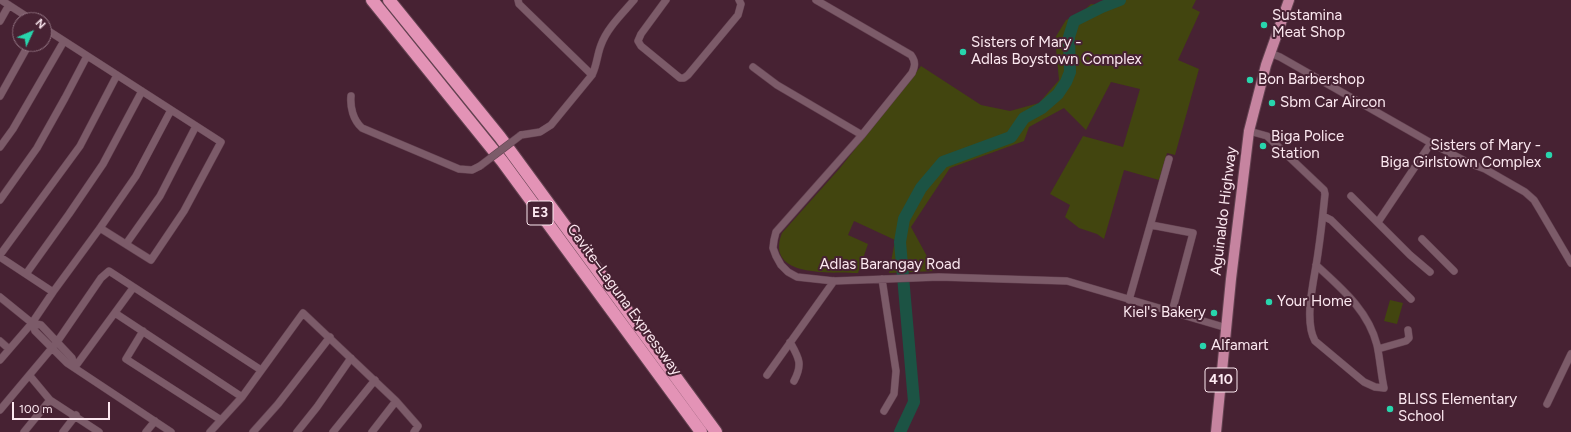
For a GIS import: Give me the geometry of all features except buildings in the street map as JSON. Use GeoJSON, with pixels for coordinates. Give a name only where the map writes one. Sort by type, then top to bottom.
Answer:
{"type":"FeatureCollection","features":[{"type":"Feature","properties":{"kind":"highway","name":"Cavite–Laguna Expressway"},"geometry":{"type":"LineString","coordinates":[[372,0],[502,161],[700,432]]}},
{"type":"Feature","properties":{"kind":"highway","name":"Cavite–Laguna Expressway"},"geometry":{"type":"LineString","coordinates":[[389,0],[500,137],[716,432]]}},
{"type":"Feature","properties":{"kind":"main road","name":"Aguinaldo Highway"},"geometry":{"type":"LineString","coordinates":[[1216,432],[1231,279],[1249,131],[1252,114],[1270,53],[1289,0]]}},
{"type":"Feature","properties":{"kind":"street"},"geometry":{"type":"LineString","coordinates":[[1,0],[20,12]]}},
{"type":"Feature","properties":{"kind":"street"},"geometry":{"type":"LineString","coordinates":[[518,0],[518,4],[592,75]]}},
{"type":"Feature","properties":{"kind":"street"},"geometry":{"type":"LineString","coordinates":[[352,96],[350,104],[354,118],[362,128],[459,169],[472,170],[480,166],[521,135],[540,132],[551,125],[592,75],[596,68],[601,45],[609,30],[634,0]]}},
{"type":"Feature","properties":{"kind":"street"},"geometry":{"type":"LineString","coordinates":[[666,0],[641,34],[638,41],[641,46],[680,78],[684,78],[738,15],[741,4],[739,0]]}},
{"type":"Feature","properties":{"kind":"street","name":"Adlas Barangay Road"},"geometry":{"type":"LineString","coordinates":[[816,0],[911,55],[915,60],[915,66],[912,73],[862,135],[776,232],[773,248],[781,265],[788,272],[797,277],[834,281],[911,278],[1067,281],[1227,328]]}},
{"type":"Feature","properties":{"kind":"street"},"geometry":{"type":"LineString","coordinates":[[0,21],[9,5]]}},
{"type":"Feature","properties":{"kind":"street"},"geometry":{"type":"LineString","coordinates":[[52,33],[221,142],[184,210],[151,260],[100,228]]}},
{"type":"Feature","properties":{"kind":"street"},"geometry":{"type":"LineString","coordinates":[[0,147],[13,129],[64,41]]}},
{"type":"Feature","properties":{"kind":"street"},"geometry":{"type":"LineString","coordinates":[[0,96],[25,52]]}},
{"type":"Feature","properties":{"kind":"street"},"geometry":{"type":"LineString","coordinates":[[1270,53],[1280,57],[1431,143],[1486,169],[1525,192],[1537,205],[1571,263]]}},
{"type":"Feature","properties":{"kind":"street"},"geometry":{"type":"LineString","coordinates":[[0,200],[36,148],[87,56]]}},
{"type":"Feature","properties":{"kind":"street"},"geometry":{"type":"LineString","coordinates":[[753,66],[777,85],[862,135]]}},
{"type":"Feature","properties":{"kind":"street"},"geometry":{"type":"LineString","coordinates":[[52,292],[0,256],[80,146],[117,75]]}},
{"type":"Feature","properties":{"kind":"street"},"geometry":{"type":"LineString","coordinates":[[26,274],[103,164],[142,91]]}},
{"type":"Feature","properties":{"kind":"street"},"geometry":{"type":"LineString","coordinates":[[0,360],[32,323],[52,292],[100,228],[136,176],[171,110]]}},
{"type":"Feature","properties":{"kind":"street"},"geometry":{"type":"LineString","coordinates":[[126,244],[160,196],[196,126]]}},
{"type":"Feature","properties":{"kind":"street"},"geometry":{"type":"LineString","coordinates":[[1249,131],[1267,136],[1324,190],[1323,216],[1313,278],[1310,318],[1311,329],[1315,341],[1364,382],[1375,387],[1384,388],[1378,349],[1364,314],[1350,297],[1316,265]]}},
{"type":"Feature","properties":{"kind":"street"},"geometry":{"type":"LineString","coordinates":[[1378,222],[1431,143]]}},
{"type":"Feature","properties":{"kind":"street"},"geometry":{"type":"LineString","coordinates":[[1129,300],[1169,159]]}},
{"type":"Feature","properties":{"kind":"street"},"geometry":{"type":"LineString","coordinates":[[1351,196],[1410,255],[1430,272]]}},
{"type":"Feature","properties":{"kind":"street"},"geometry":{"type":"LineString","coordinates":[[1323,216],[1332,220],[1411,299]]}},
{"type":"Feature","properties":{"kind":"street"},"geometry":{"type":"LineString","coordinates":[[1151,225],[1193,233],[1172,312]]}},
{"type":"Feature","properties":{"kind":"street"},"geometry":{"type":"LineString","coordinates":[[1422,239],[1454,271]]}},
{"type":"Feature","properties":{"kind":"street"},"geometry":{"type":"LineString","coordinates":[[0,410],[30,376],[105,274],[109,271],[261,370]]}},
{"type":"Feature","properties":{"kind":"street"},"geometry":{"type":"LineString","coordinates":[[882,279],[896,371],[894,394],[884,411]]}},
{"type":"Feature","properties":{"kind":"street"},"geometry":{"type":"LineString","coordinates":[[768,375],[834,281]]}},
{"type":"Feature","properties":{"kind":"street"},"geometry":{"type":"LineString","coordinates":[[75,367],[133,288]]}},
{"type":"Feature","properties":{"kind":"street"},"geometry":{"type":"LineString","coordinates":[[0,297],[32,323],[35,331],[54,345],[67,363],[171,432]]}},
{"type":"Feature","properties":{"kind":"street"},"geometry":{"type":"LineString","coordinates":[[115,313],[242,397]]}},
{"type":"Feature","properties":{"kind":"street"},"geometry":{"type":"LineString","coordinates":[[210,432],[242,397],[303,313],[396,401],[418,426],[414,432]]}},
{"type":"Feature","properties":{"kind":"street"},"geometry":{"type":"LineString","coordinates":[[1378,349],[1406,341],[1409,338],[1408,330]]}},
{"type":"Feature","properties":{"kind":"street"},"geometry":{"type":"LineString","coordinates":[[143,331],[126,359],[221,420]]}},
{"type":"Feature","properties":{"kind":"street"},"geometry":{"type":"LineString","coordinates":[[253,432],[278,404],[330,337]]}},
{"type":"Feature","properties":{"kind":"street"},"geometry":{"type":"LineString","coordinates":[[0,341],[9,349]]}},
{"type":"Feature","properties":{"kind":"street"},"geometry":{"type":"LineString","coordinates":[[790,342],[800,364],[799,371],[794,381]]}},
{"type":"Feature","properties":{"kind":"street"},"geometry":{"type":"LineString","coordinates":[[1547,404],[1571,354]]}},
{"type":"Feature","properties":{"kind":"street"},"geometry":{"type":"LineString","coordinates":[[297,432],[352,358]]}},
{"type":"Feature","properties":{"kind":"street"},"geometry":{"type":"LineString","coordinates":[[30,376],[50,400],[99,432]]}},
{"type":"Feature","properties":{"kind":"street"},"geometry":{"type":"LineString","coordinates":[[334,432],[375,380]]}},
{"type":"Feature","properties":{"kind":"street"},"geometry":{"type":"LineString","coordinates":[[24,432],[50,400]]}},
{"type":"Feature","properties":{"kind":"street"},"geometry":{"type":"LineString","coordinates":[[372,432],[396,401]]}},
{"type":"Feature","properties":{"kind":"street"},"geometry":{"type":"LineString","coordinates":[[63,432],[76,416]]}},
{"type":"Feature","properties":{"kind":"street"},"geometry":{"type":"LineString","coordinates":[[146,432],[155,421]]}},
{"type":"Feature","properties":{"kind":"shaded area"},"geometry":{"type":"Polygon","coordinates":[[[1106,0],[1196,0],[1192,8],[1200,12],[1178,60],[1199,69],[1175,155],[1167,153],[1159,180],[1124,170],[1104,239],[1097,234],[1079,228],[1065,217],[1070,205],[1050,194],[1083,136],[1123,147],[1140,89],[1111,82],[1086,130],[1064,108],[1029,127],[1024,141],[950,168],[911,227],[935,271],[889,273],[895,240],[854,221],[848,235],[868,244],[858,273],[832,273],[803,270],[791,265],[782,258],[779,248],[782,233],[840,168],[921,66],[981,105],[1010,111],[1039,103],[1059,80],[1055,38],[1066,20],[1080,14],[1091,4],[1100,5],[1106,0]]]}},
{"type":"Feature","properties":{"kind":"shaded area"},"geometry":{"type":"Polygon","coordinates":[[[1390,300],[1403,303],[1397,324],[1384,321],[1390,300]]]}},
{"type":"Feature","properties":{"kind":"waterway"},"geometry":{"type":"LineString","coordinates":[[900,432],[914,402],[900,242],[904,219],[921,188],[943,162],[1011,137],[1024,118],[1042,108],[1058,94],[1066,82],[1070,72],[1069,37],[1074,21],[1120,0]]}},
{"type":"Feature","properties":{"kind":"place","name":"Sustamina Meat Shop"},"geometry":{"type":"Point","coordinates":[1264,25]}},
{"type":"Feature","properties":{"kind":"place","name":"Sisters of Mary - Adlas Boystown Complex"},"geometry":{"type":"Point","coordinates":[963,52]}},
{"type":"Feature","properties":{"kind":"place","name":"Bon Barbershop"},"geometry":{"type":"Point","coordinates":[1250,80]}},
{"type":"Feature","properties":{"kind":"place","name":"Sbm Car Aircon"},"geometry":{"type":"Point","coordinates":[1272,103]}},
{"type":"Feature","properties":{"kind":"place","name":"Biga Police Station"},"geometry":{"type":"Point","coordinates":[1263,146]}},
{"type":"Feature","properties":{"kind":"place","name":"Sisters of Mary - Biga Girlstown Complex"},"geometry":{"type":"Point","coordinates":[1549,155]}},
{"type":"Feature","properties":{"kind":"place","name":"Your Home"},"geometry":{"type":"Point","coordinates":[1269,302]}},
{"type":"Feature","properties":{"kind":"place","name":"Kiel's Bakery"},"geometry":{"type":"Point","coordinates":[1214,313]}},
{"type":"Feature","properties":{"kind":"place","name":"Alfamart"},"geometry":{"type":"Point","coordinates":[1203,346]}},
{"type":"Feature","properties":{"kind":"place","name":"BLISS Elementary School"},"geometry":{"type":"Point","coordinates":[1390,409]}}]}
